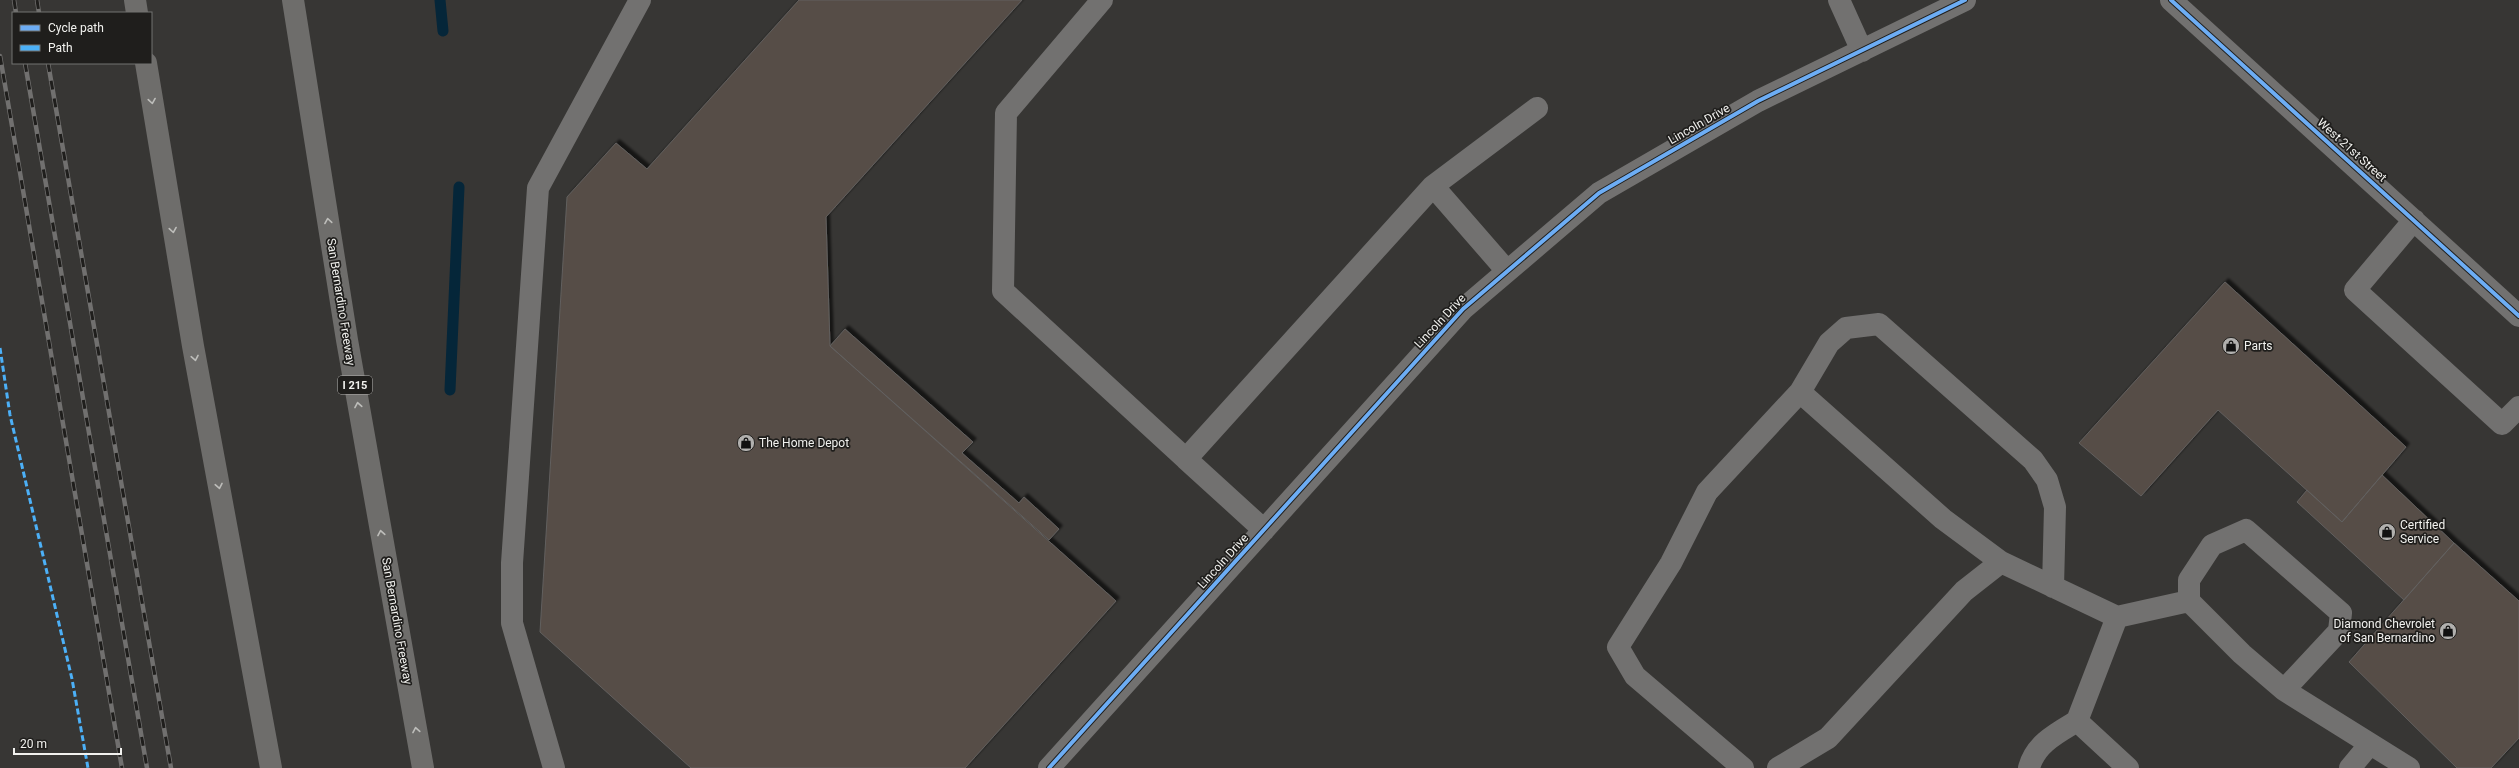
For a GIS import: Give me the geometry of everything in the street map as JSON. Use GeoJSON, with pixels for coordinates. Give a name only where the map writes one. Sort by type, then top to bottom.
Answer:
{"type":"FeatureCollection","features":[{"type":"Feature","properties":{"kind":"highway"},"geometry":{"type":"LineString","coordinates":[[135,0],[137,12]]}},
{"type":"Feature","properties":{"kind":"highway","name":"San Bernardino Freeway"},"geometry":{"type":"LineString","coordinates":[[293,0],[346,340],[423,768]]}},
{"type":"Feature","properties":{"kind":"highway"},"geometry":{"type":"LineString","coordinates":[[146,64],[193,346],[271,768]]}},
{"type":"Feature","properties":{"kind":"street"},"geometry":{"type":"LineString","coordinates":[[554,768],[512,623],[512,563],[538,188],[640,0]]}},
{"type":"Feature","properties":{"kind":"street"},"geometry":{"type":"LineString","coordinates":[[1102,0],[1006,113],[1003,291],[1264,530]]}},
{"type":"Feature","properties":{"kind":"street"},"geometry":{"type":"LineString","coordinates":[[1839,0],[1862,51]]}},
{"type":"Feature","properties":{"kind":"street","name":"Lincoln Drive"},"geometry":{"type":"LineString","coordinates":[[1049,768],[1463,309],[1599,193],[1758,101],[1965,0]]}},
{"type":"Feature","properties":{"kind":"street","name":"West 21st Street"},"geometry":{"type":"LineString","coordinates":[[2171,0],[2519,316]]}},
{"type":"Feature","properties":{"kind":"street"},"geometry":{"type":"LineString","coordinates":[[1186,459],[1433,186],[1538,108]]}},
{"type":"Feature","properties":{"kind":"street"},"geometry":{"type":"LineString","coordinates":[[1433,186],[1507,271]]}},
{"type":"Feature","properties":{"kind":"street"},"geometry":{"type":"LineString","coordinates":[[2414,220],[2355,290],[2502,424],[2519,407]]}},
{"type":"Feature","properties":{"kind":"street"},"geometry":{"type":"LineString","coordinates":[[1743,768],[1635,676],[1618,647],[1671,563],[1707,492],[1800,392],[1829,343],[1846,328],[1880,324],[2033,460],[2047,480],[2055,507],[2053,587]]}},
{"type":"Feature","properties":{"kind":"street"},"geometry":{"type":"LineString","coordinates":[[1800,392],[1943,519],[2001,562],[2117,617],[2189,601]]}},
{"type":"Feature","properties":{"kind":"street"},"geometry":{"type":"LineString","coordinates":[[2284,690],[2339,631],[2341,613],[2246,530],[2212,545],[2189,580],[2189,601],[2242,654],[2284,690],[2409,768]]}},
{"type":"Feature","properties":{"kind":"street"},"geometry":{"type":"LineString","coordinates":[[1778,768],[1828,738],[1964,591],[2001,562]]}},
{"type":"Feature","properties":{"kind":"street"},"geometry":{"type":"LineString","coordinates":[[2029,768],[2032,754],[2056,733],[2077,721],[2117,617]]}},
{"type":"Feature","properties":{"kind":"street"},"geometry":{"type":"LineString","coordinates":[[2077,721],[2128,768]]}},
{"type":"Feature","properties":{"kind":"street"},"geometry":{"type":"LineString","coordinates":[[2350,768],[2370,744]]}},
{"type":"Feature","properties":{"kind":"building","name":"The Home Depot"},"geometry":{"type":"Polygon","coordinates":[[[799,0],[1022,0],[826,217],[830,346],[1116,601],[965,768],[691,768],[540,632],[567,197],[616,143],[647,169],[799,0]]]}},
{"type":"Feature","properties":{"kind":"building","name":"Parts"},"geometry":{"type":"Polygon","coordinates":[[[2225,282],[2406,447],[2342,522],[2218,410],[2141,496],[2079,443],[2225,282]]]}},
{"type":"Feature","properties":{"kind":"building"},"geometry":{"type":"Polygon","coordinates":[[[845,329],[973,442],[962,453],[1019,503],[1024,497],[1059,529],[1049,540],[830,346],[845,329]]]}},
{"type":"Feature","properties":{"kind":"building","name":"Certified Service"},"geometry":{"type":"Polygon","coordinates":[[[2382,475],[2454,543],[2404,600],[2297,502],[2307,490],[2342,522],[2382,475]]]}},
{"type":"Feature","properties":{"kind":"building","name":"Diamond Chevrolet of San Bernardino"},"geometry":{"type":"Polygon","coordinates":[[[2454,543],[2519,601],[2519,738],[2491,768],[2457,768],[2349,662],[2454,543]]]}},
{"type":"Feature","properties":{"kind":"waterway"},"geometry":{"type":"LineString","coordinates":[[440,0],[443,31]]}},
{"type":"Feature","properties":{"kind":"waterway"},"geometry":{"type":"LineString","coordinates":[[450,390],[459,187]]}},
{"type":"Feature","properties":{"kind":"railway"},"geometry":{"type":"LineString","coordinates":[[14,0],[16,12]]}},
{"type":"Feature","properties":{"kind":"railway"},"geometry":{"type":"LineString","coordinates":[[37,0],[39,12]]}},
{"type":"Feature","properties":{"kind":"railway"},"geometry":{"type":"LineString","coordinates":[[0,56],[122,768]]}},
{"type":"Feature","properties":{"kind":"railway"},"geometry":{"type":"LineString","coordinates":[[25,64],[147,768]]}},
{"type":"Feature","properties":{"kind":"railway"},"geometry":{"type":"LineString","coordinates":[[48,64],[171,768]]}},
{"type":"Feature","properties":{"kind":"marked path"},"geometry":{"type":"LineString","coordinates":[[0,348],[10,415],[72,679],[88,768]]}},
{"type":"Feature","properties":{"kind":"cycle path"},"geometry":{"type":"LineString","coordinates":[[1049,768],[1463,309],[1599,193],[1758,101],[1965,0]]}},
{"type":"Feature","properties":{"kind":"cycle path"},"geometry":{"type":"LineString","coordinates":[[2171,0],[2519,316]]}},
{"type":"Feature","properties":{"kind":"place","name":"Parts"},"geometry":{"type":"Point","coordinates":[2231,346]}},
{"type":"Feature","properties":{"kind":"place","name":"The Home Depot"},"geometry":{"type":"Point","coordinates":[746,443]}},
{"type":"Feature","properties":{"kind":"place","name":"Certified Service"},"geometry":{"type":"Point","coordinates":[2387,532]}},
{"type":"Feature","properties":{"kind":"place","name":"Diamond Chevrolet of San Bernardino"},"geometry":{"type":"Point","coordinates":[2448,631]}}]}
